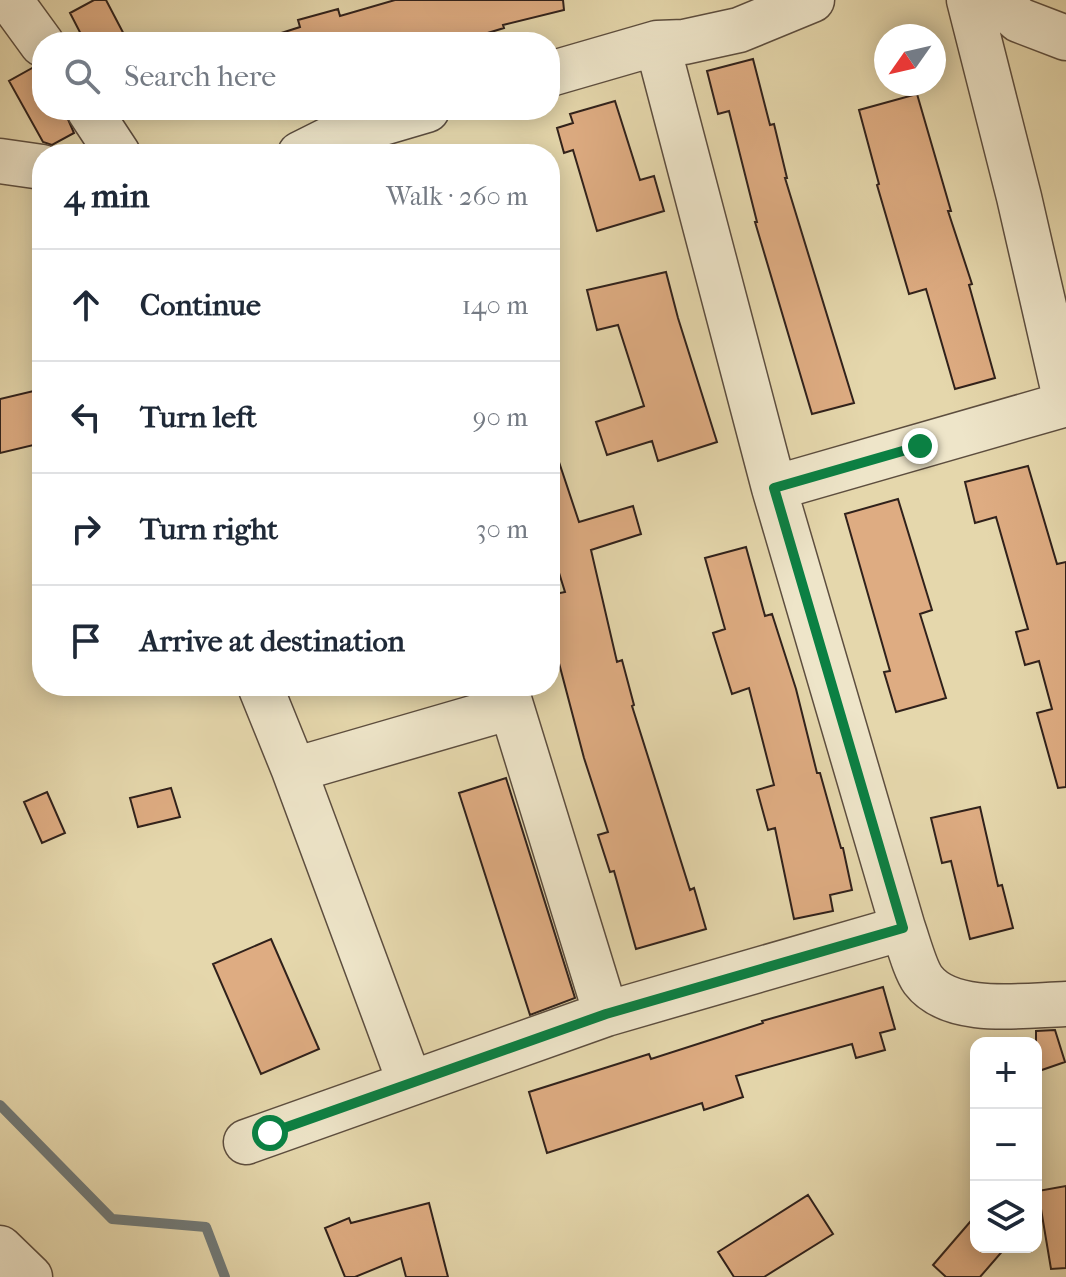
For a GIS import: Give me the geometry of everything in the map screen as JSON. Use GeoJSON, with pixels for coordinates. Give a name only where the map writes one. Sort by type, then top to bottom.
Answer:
{"type":"FeatureCollection","features":[{"type":"Feature","properties":{"kind":"street"},"geometry":{"type":"LineString","coordinates":[[10,0],[33,32]]}},
{"type":"Feature","properties":{"kind":"street"},"geometry":{"type":"LineString","coordinates":[[560,71],[657,43],[684,42],[739,30],[812,0]]}},
{"type":"Feature","properties":{"kind":"street"},"geometry":{"type":"LineString","coordinates":[[774,488],[1066,403],[1019,197],[969,0]]}},
{"type":"Feature","properties":{"kind":"street"},"geometry":{"type":"LineString","coordinates":[[997,0],[1019,20],[1066,38]]}},
{"type":"Feature","properties":{"kind":"street"},"geometry":{"type":"LineString","coordinates":[[657,43],[774,488],[903,928],[923,981],[950,1000],[977,1007],[1066,1004]]}},
{"type":"Feature","properties":{"kind":"street"},"geometry":{"type":"LineString","coordinates":[[96,120],[111,144]]}},
{"type":"Feature","properties":{"kind":"street"},"geometry":{"type":"LineString","coordinates":[[336,144],[400,120]]}},
{"type":"Feature","properties":{"kind":"street"},"geometry":{"type":"LineString","coordinates":[[0,161],[32,166]]}},
{"type":"Feature","properties":{"kind":"street"},"geometry":{"type":"LineString","coordinates":[[264,696],[410,1083]]}},
{"type":"Feature","properties":{"kind":"street"},"geometry":{"type":"LineString","coordinates":[[294,770],[508,696],[606,1014]]}},
{"type":"Feature","properties":{"kind":"street"},"geometry":{"type":"LineString","coordinates":[[246,1142],[606,1014],[903,928]]}},
{"type":"Feature","properties":{"kind":"building"},"geometry":{"type":"Polygon","coordinates":[[[94,0],[106,0],[123,32],[80,32],[70,13],[94,0]]]}},
{"type":"Feature","properties":{"kind":"building"},"geometry":{"type":"Polygon","coordinates":[[[395,0],[563,0],[564,10],[503,25],[504,28],[491,32],[284,32],[300,27],[298,20],[338,9],[340,16],[395,0]]]}},
{"type":"Feature","properties":{"kind":"building"},"geometry":{"type":"Polygon","coordinates":[[[753,59],[770,125],[774,124],[785,178],[854,403],[812,414],[755,222],[729,111],[718,114],[707,71],[753,59]]]}},
{"type":"Feature","properties":{"kind":"building"},"geometry":{"type":"Polygon","coordinates":[[[32,68],[32,120],[68,120],[74,133],[54,144],[43,142],[9,81],[32,68]]]}},
{"type":"Feature","properties":{"kind":"building"},"geometry":{"type":"Polygon","coordinates":[[[918,96],[951,211],[948,211],[972,284],[969,285],[995,378],[955,389],[926,289],[909,294],[859,110],[918,96]]]}},
{"type":"Feature","properties":{"kind":"building"},"geometry":{"type":"Polygon","coordinates":[[[615,101],[640,180],[654,176],[664,211],[597,231],[573,150],[564,153],[557,128],[573,123],[570,114],[615,101]]]}},
{"type":"Feature","properties":{"kind":"building"},"geometry":{"type":"Polygon","coordinates":[[[666,272],[717,442],[658,461],[652,441],[607,455],[596,422],[644,406],[618,325],[597,330],[587,290],[666,272]]]}},
{"type":"Feature","properties":{"kind":"building"},"geometry":{"type":"Polygon","coordinates":[[[32,391],[32,445],[0,453],[0,399],[32,391]]]}},
{"type":"Feature","properties":{"kind":"building"},"geometry":{"type":"Polygon","coordinates":[[[560,465],[579,522],[633,506],[641,534],[591,550],[617,662],[622,660],[632,706],[690,890],[694,888],[706,929],[636,949],[614,871],[610,872],[598,835],[608,832],[560,667],[560,593],[565,592],[560,576],[560,465]]]}},
{"type":"Feature","properties":{"kind":"building"},"geometry":{"type":"Polygon","coordinates":[[[1028,466],[1057,564],[1066,562],[1066,787],[1058,788],[1037,713],[1052,709],[1039,661],[1025,665],[1016,632],[1028,629],[996,517],[975,523],[965,482],[1028,466]]]}},
{"type":"Feature","properties":{"kind":"building"},"geometry":{"type":"Polygon","coordinates":[[[898,499],[932,610],[920,614],[946,698],[896,712],[884,672],[890,671],[845,514],[898,499]]]}},
{"type":"Feature","properties":{"kind":"building"},"geometry":{"type":"Polygon","coordinates":[[[746,547],[765,616],[772,614],[796,689],[817,773],[820,773],[843,848],[852,890],[830,895],[833,911],[794,919],[775,828],[768,830],[757,790],[774,785],[749,688],[732,694],[713,633],[725,629],[705,558],[746,547]]]}},
{"type":"Feature","properties":{"kind":"building"},"geometry":{"type":"Polygon","coordinates":[[[506,778],[575,998],[530,1015],[459,793],[506,778]]]}},
{"type":"Feature","properties":{"kind":"building"},"geometry":{"type":"Polygon","coordinates":[[[171,788],[180,817],[138,827],[130,798],[171,788]]]}},
{"type":"Feature","properties":{"kind":"building"},"geometry":{"type":"Polygon","coordinates":[[[47,792],[65,833],[42,843],[24,802],[47,792]]]}},
{"type":"Feature","properties":{"kind":"building"},"geometry":{"type":"Polygon","coordinates":[[[980,807],[998,886],[1002,885],[1013,928],[970,939],[951,861],[942,863],[931,818],[980,807]]]}},
{"type":"Feature","properties":{"kind":"building"},"geometry":{"type":"Polygon","coordinates":[[[271,939],[319,1049],[261,1074],[213,964],[271,939]]]}},
{"type":"Feature","properties":{"kind":"building"},"geometry":{"type":"Polygon","coordinates":[[[883,987],[895,1029],[880,1033],[885,1050],[856,1058],[852,1044],[736,1076],[743,1097],[704,1110],[702,1103],[547,1153],[529,1092],[649,1054],[651,1059],[762,1021],[883,987]]]}},
{"type":"Feature","properties":{"kind":"building"},"geometry":{"type":"Polygon","coordinates":[[[1055,1030],[1065,1062],[1042,1070],[1042,1037],[1036,1037],[1036,1031],[1055,1030]]]}},
{"type":"Feature","properties":{"kind":"building"},"geometry":{"type":"Polygon","coordinates":[[[1066,1186],[1066,1268],[1051,1269],[1042,1215],[1042,1190],[1066,1186]]]}},
{"type":"Feature","properties":{"kind":"building"},"geometry":{"type":"Polygon","coordinates":[[[808,1195],[833,1234],[764,1277],[734,1277],[718,1252],[808,1195]]]}},
{"type":"Feature","properties":{"kind":"building"},"geometry":{"type":"Polygon","coordinates":[[[429,1203],[448,1277],[406,1277],[401,1258],[355,1277],[345,1277],[325,1228],[349,1218],[351,1223],[429,1203]]]}},
{"type":"Feature","properties":{"kind":"building"},"geometry":{"type":"Polygon","coordinates":[[[970,1222],[970,1253],[1001,1253],[980,1277],[946,1277],[933,1265],[970,1222]]]}},
{"type":"Feature","properties":{"kind":"waterway"},"geometry":{"type":"LineString","coordinates":[[0,1105],[112,1219],[206,1227],[225,1277]]}},
{"type":"Feature","properties":{"kind":"route"},"geometry":{"type":"LineString","coordinates":[[270,1133],[606,1014],[903,928],[774,488],[920,446]]}}]}
